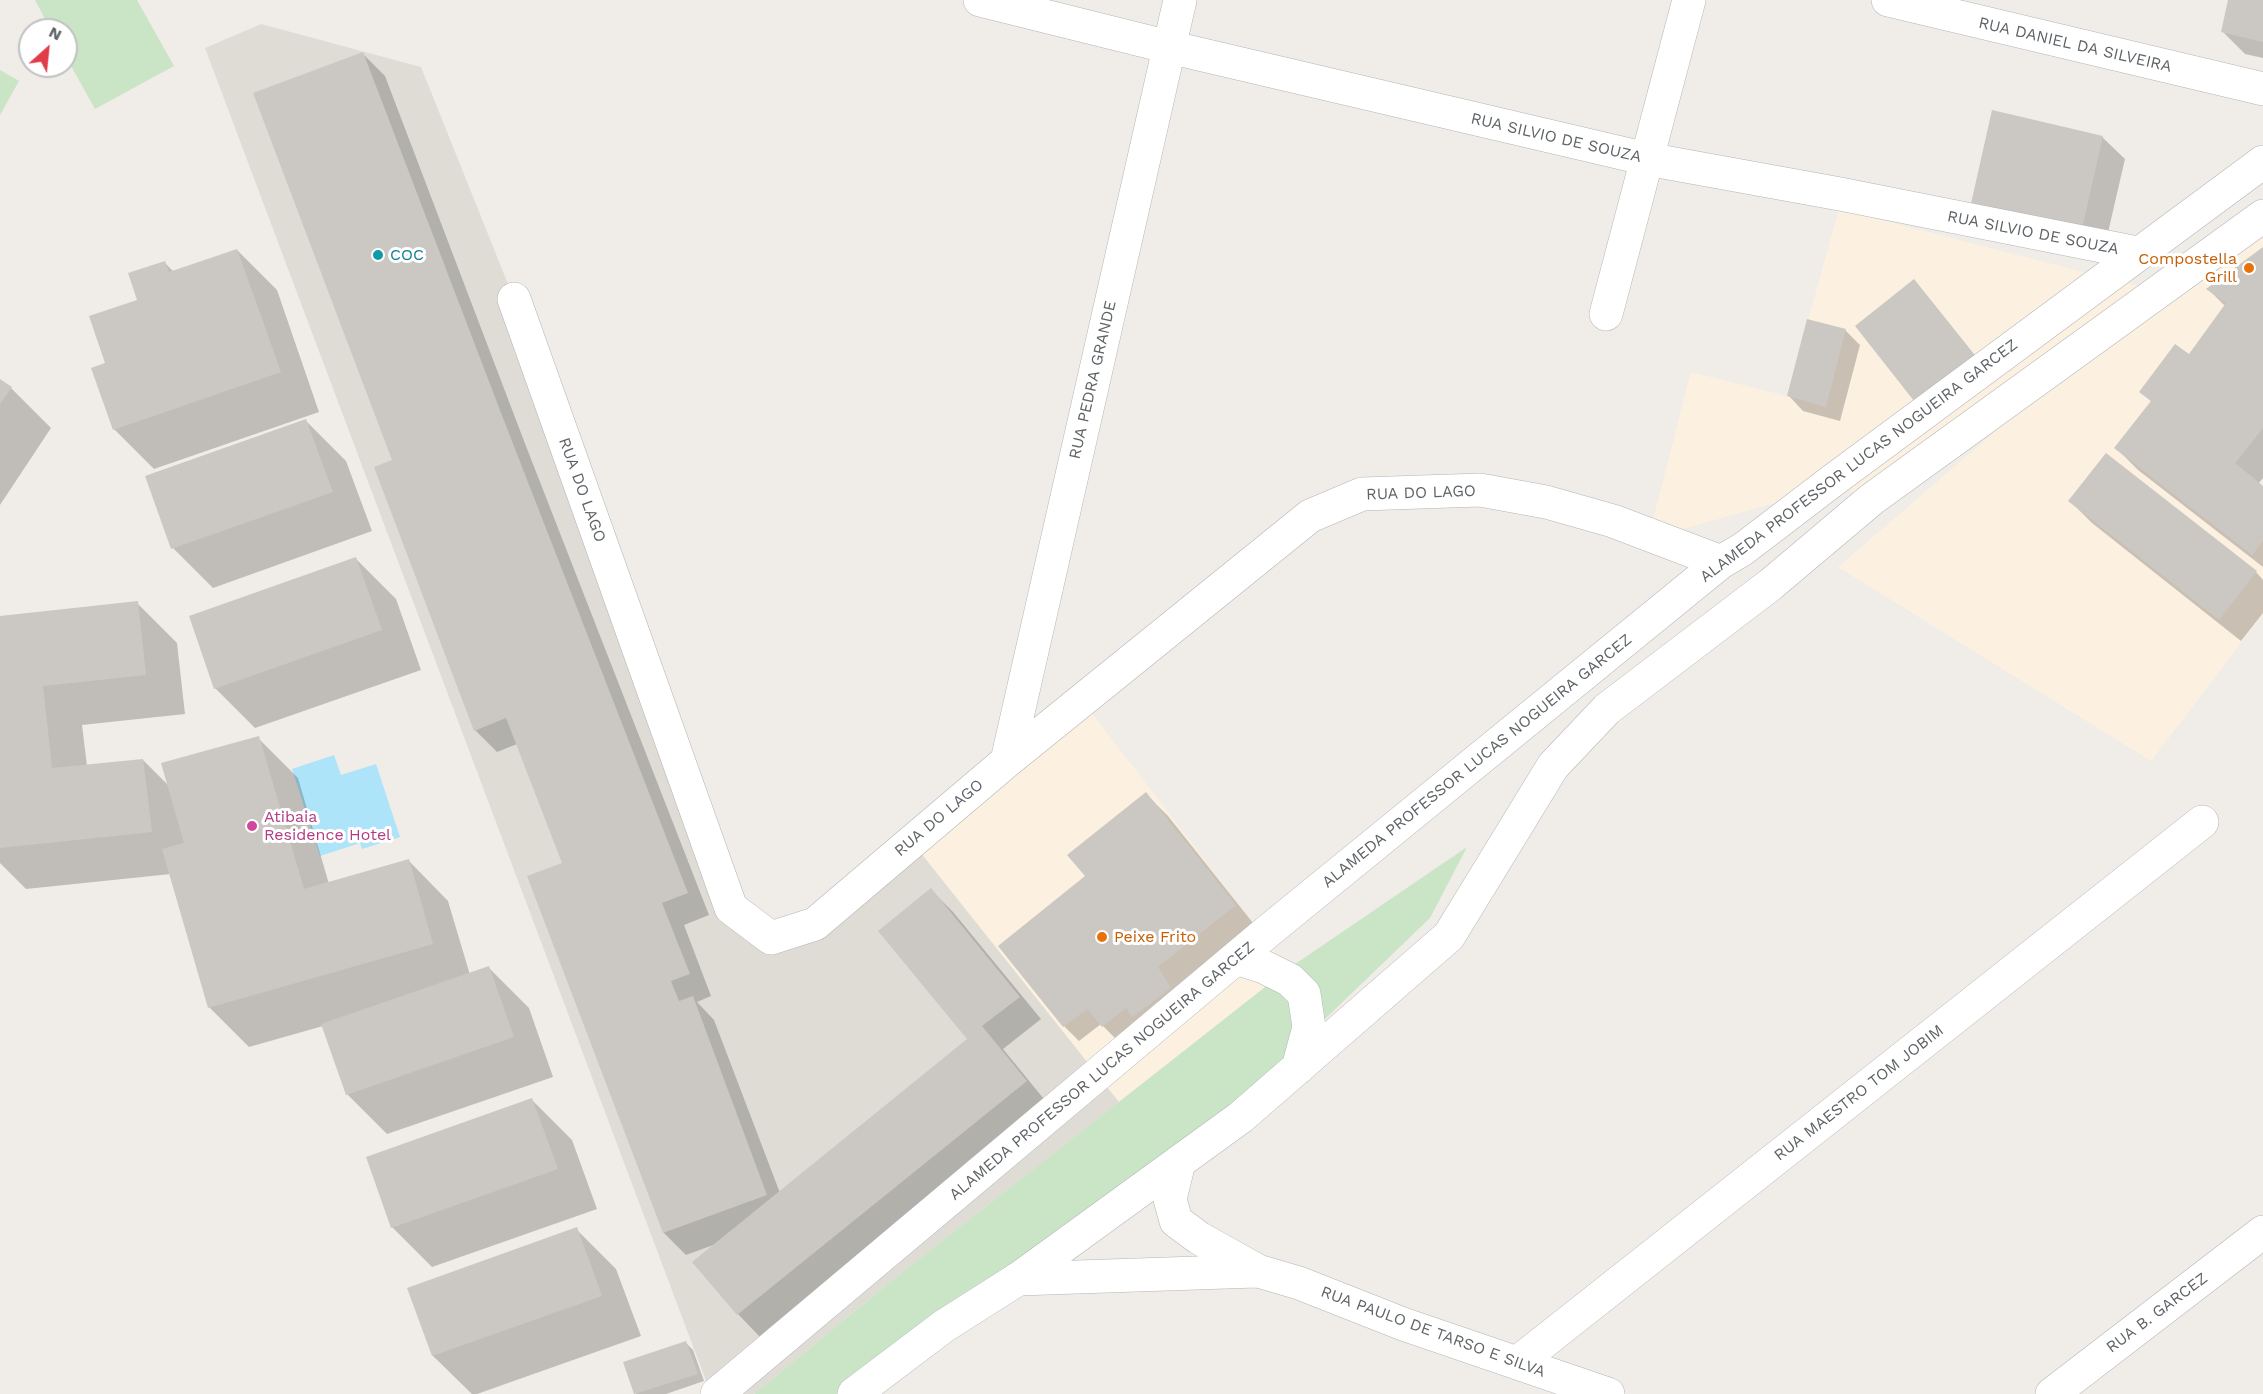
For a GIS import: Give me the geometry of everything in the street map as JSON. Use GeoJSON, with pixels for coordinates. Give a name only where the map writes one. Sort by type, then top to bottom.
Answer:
{"type":"FeatureCollection","features":[{"type":"Feature","properties":{"kind":"street","name":"RUA SILVIO DE SOUZA"},"geometry":{"type":"LineString","coordinates":[[980,0],[1169,47],[1647,159],[1840,194],[2137,253]]}},
{"type":"Feature","properties":{"kind":"street","name":"RUA PEDRA GRANDE"},"geometry":{"type":"LineString","coordinates":[[1007,761],[1180,0]]}},
{"type":"Feature","properties":{"kind":"street"},"geometry":{"type":"LineString","coordinates":[[1606,314],[1689,0]]}},
{"type":"Feature","properties":{"kind":"street","name":"RUA DANIEL DA SILVEIRA"},"geometry":{"type":"LineString","coordinates":[[1888,0],[2263,89]]}},
{"type":"Feature","properties":{"kind":"street","name":"ALAMEDA PROFESSOR LUCAS NOGUEIRA GARCEZ"},"geometry":{"type":"LineString","coordinates":[[717,1394],[1236,958],[1721,562],[1743,549],[2137,253],[2263,162]]}},
{"type":"Feature","properties":{"kind":"street"},"geometry":{"type":"LineString","coordinates":[[854,1394],[944,1326],[1018,1279],[1241,1117],[1449,936],[1553,766],[1606,709],[1770,585],[1872,499],[2263,216]]}},
{"type":"Feature","properties":{"kind":"street","name":"RUA DO LAGO"},"geometry":{"type":"LineString","coordinates":[[514,299],[731,908],[771,938],[815,924],[1007,761],[1310,516],[1362,494],[1480,489],[1546,502],[1613,521],[1721,562]]}},
{"type":"Feature","properties":{"kind":"street","name":"RUA MAESTRO TOM JOBIM"},"geometry":{"type":"LineString","coordinates":[[1517,1363],[2202,822]]}},
{"type":"Feature","properties":{"kind":"street"},"geometry":{"type":"LineString","coordinates":[[1236,958],[1290,980],[1304,994],[1309,1027],[1298,1068]]}},
{"type":"Feature","properties":{"kind":"street","name":"RUA PAULO DE TARSO E SILVA"},"geometry":{"type":"LineString","coordinates":[[1179,1162],[1170,1199],[1176,1221],[1199,1238],[1258,1271],[1299,1283],[1403,1324],[1608,1394]]}},
{"type":"Feature","properties":{"kind":"street","name":"RUA B. GARCEZ"},"geometry":{"type":"LineString","coordinates":[[2052,1394],[2263,1232]]}},
{"type":"Feature","properties":{"kind":"street","name":"RUA PAULO DE TARSO E SILVA"},"geometry":{"type":"LineString","coordinates":[[1018,1279],[1258,1271]]}},
{"type":"Feature","properties":{"kind":"shaded area"},"geometry":{"type":"Polygon","coordinates":[[[261,24],[421,67],[514,299],[731,908],[771,937],[912,842],[1119,1102],[900,1274],[754,1394],[711,1394],[205,48],[261,24]]]}},
{"type":"Feature","properties":{"kind":"shaded area"},"geometry":{"type":"Polygon","coordinates":[[[1839,209],[2157,291],[2263,214],[2263,428],[2235,463],[2263,486],[2263,614],[2151,761],[1838,567],[2145,302],[1870,513],[1845,483],[1648,539],[1691,372],[1787,396],[1839,209]]]}},
{"type":"Feature","properties":{"kind":"shaded area"},"geometry":{"type":"Polygon","coordinates":[[[1082,700],[1288,969],[1119,1102],[912,842],[1082,700]]]}},
{"type":"Feature","properties":{"kind":"green space"},"geometry":{"type":"Polygon","coordinates":[[[35,0],[137,0],[174,66],[95,109],[78,78],[78,18],[45,18],[35,0]]]}},
{"type":"Feature","properties":{"kind":"green space"},"geometry":{"type":"Polygon","coordinates":[[[0,70],[19,81],[0,115],[0,70]]]}},
{"type":"Feature","properties":{"kind":"green space"},"geometry":{"type":"Polygon","coordinates":[[[1467,847],[1430,918],[1072,1262],[960,1328],[875,1394],[754,1394],[900,1274],[1288,969],[1467,847]]]}},
{"type":"Feature","properties":{"kind":"water"},"geometry":{"type":"Polygon","coordinates":[[[334,755],[341,775],[376,764],[400,837],[362,849],[360,843],[320,856],[292,769],[334,755]]]}},
{"type":"Feature","properties":{"kind":"building"},"geometry":{"type":"Polygon","coordinates":[[[2228,0],[2263,0],[2263,42],[2221,32],[2228,0]]]}},
{"type":"Feature","properties":{"kind":"building"},"geometry":{"type":"Polygon","coordinates":[[[363,52],[688,893],[662,903],[690,974],[671,981],[679,1001],[693,996],[767,1195],[663,1233],[527,876],[562,863],[506,718],[474,731],[374,467],[392,460],[253,93],[363,52]]]}},
{"type":"Feature","properties":{"kind":"building"},"geometry":{"type":"Polygon","coordinates":[[[1992,110],[2103,136],[2081,233],[1970,208],[1992,110]]]}},
{"type":"Feature","properties":{"kind":"building"},"geometry":{"type":"Polygon","coordinates":[[[2263,247],[2263,428],[2235,463],[2263,486],[2263,541],[2252,555],[2114,448],[2151,401],[2139,392],[2175,344],[2189,354],[2226,303],[2206,289],[2263,247]]]}},
{"type":"Feature","properties":{"kind":"building"},"geometry":{"type":"Polygon","coordinates":[[[237,249],[281,372],[113,430],[91,368],[105,363],[89,316],[137,300],[128,273],[165,261],[169,272],[237,249]]]}},
{"type":"Feature","properties":{"kind":"building"},"geometry":{"type":"Polygon","coordinates":[[[1914,279],[1978,359],[1918,406],[1855,326],[1914,279]]]}},
{"type":"Feature","properties":{"kind":"building"},"geometry":{"type":"Polygon","coordinates":[[[1807,319],[1846,329],[1826,407],[1787,396],[1807,319]]]}},
{"type":"Feature","properties":{"kind":"building"},"geometry":{"type":"Polygon","coordinates":[[[0,379],[12,387],[0,404],[0,379]]]}},
{"type":"Feature","properties":{"kind":"building"},"geometry":{"type":"Polygon","coordinates":[[[306,419],[333,492],[171,549],[145,476],[306,419]]]}},
{"type":"Feature","properties":{"kind":"building"},"geometry":{"type":"Polygon","coordinates":[[[2106,453],[2257,571],[2219,620],[2068,501],[2106,453]]]}},
{"type":"Feature","properties":{"kind":"building"},"geometry":{"type":"Polygon","coordinates":[[[356,557],[382,630],[214,689],[189,616],[356,557]]]}},
{"type":"Feature","properties":{"kind":"building"},"geometry":{"type":"Polygon","coordinates":[[[138,601],[146,675],[43,686],[52,768],[143,759],[152,832],[0,848],[0,616],[138,601]]]}},
{"type":"Feature","properties":{"kind":"building"},"geometry":{"type":"Polygon","coordinates":[[[259,736],[304,889],[409,859],[433,944],[208,1008],[162,849],[184,843],[161,763],[259,736]]]}},
{"type":"Feature","properties":{"kind":"building"},"geometry":{"type":"Polygon","coordinates":[[[1146,792],[1236,905],[1158,967],[1171,988],[1132,1017],[1126,1008],[1102,1027],[1087,1009],[1063,1027],[998,946],[1085,876],[1067,855],[1146,792]]]}},
{"type":"Feature","properties":{"kind":"building"},"geometry":{"type":"Polygon","coordinates":[[[931,888],[1020,997],[982,1026],[1027,1081],[737,1315],[692,1262],[967,1039],[878,931],[931,888]]]}},
{"type":"Feature","properties":{"kind":"building"},"geometry":{"type":"Polygon","coordinates":[[[489,966],[514,1037],[346,1095],[321,1024],[489,966]]]}},
{"type":"Feature","properties":{"kind":"building"},"geometry":{"type":"Polygon","coordinates":[[[532,1098],[558,1169],[391,1228],[366,1157],[532,1098]]]}},
{"type":"Feature","properties":{"kind":"building"},"geometry":{"type":"Polygon","coordinates":[[[577,1227],[602,1296],[432,1356],[407,1288],[577,1227]]]}},
{"type":"Feature","properties":{"kind":"building"},"geometry":{"type":"Polygon","coordinates":[[[686,1341],[698,1374],[634,1394],[623,1362],[686,1341]]]}},
{"type":"Feature","properties":{"kind":"place","name":"COC"},"geometry":{"type":"Point","coordinates":[378,255]}},
{"type":"Feature","properties":{"kind":"place","name":"Compostella Grill"},"geometry":{"type":"Point","coordinates":[2249,268]}},
{"type":"Feature","properties":{"kind":"place","name":"Atibaia Residence Hotel"},"geometry":{"type":"Point","coordinates":[252,826]}},
{"type":"Feature","properties":{"kind":"place","name":"Peixe Frito"},"geometry":{"type":"Point","coordinates":[1102,937]}}]}
